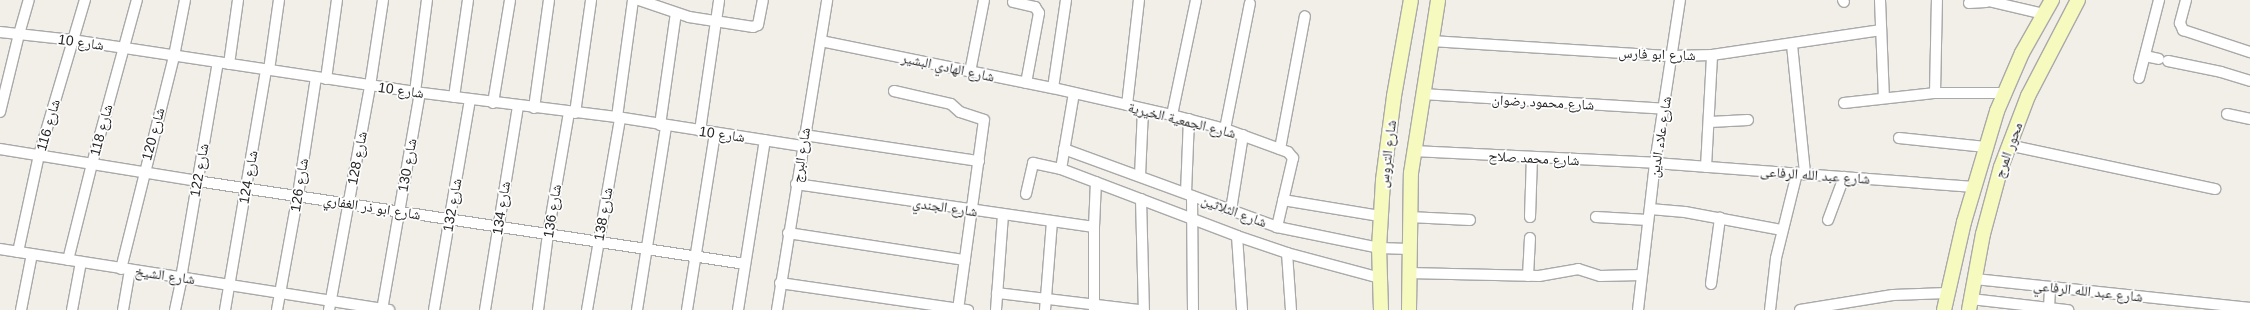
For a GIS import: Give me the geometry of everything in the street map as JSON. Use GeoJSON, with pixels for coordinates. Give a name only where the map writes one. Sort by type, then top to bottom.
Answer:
{"type":"FeatureCollection","features":[{"type":"Feature","properties":{"kind":"main road","name":"شارع التروس"},"geometry":{"type":"LineString","coordinates":[[1381,310],[1379,248],[1380,216],[1394,96],[1411,0]]}},
{"type":"Feature","properties":{"kind":"main road","name":"شارع التروس"},"geometry":{"type":"LineString","coordinates":[[1409,310],[1409,217],[1413,151],[1438,0]]}},
{"type":"Feature","properties":{"kind":"main road","name":"محور المرج"},"geometry":{"type":"LineString","coordinates":[[1944,310],[1974,187],[2004,93],[2022,53],[2052,0]]}},
{"type":"Feature","properties":{"kind":"main road","name":"محور المرج"},"geometry":{"type":"LineString","coordinates":[[1970,304],[1988,211],[2008,145],[2028,96],[2078,0]]}},
{"type":"Feature","properties":{"kind":"street"},"geometry":{"type":"LineString","coordinates":[[0,112],[29,0]]}},
{"type":"Feature","properties":{"kind":"street","name":"شارع 116"},"geometry":{"type":"LineString","coordinates":[[18,252],[40,155],[72,40],[85,0]]}},
{"type":"Feature","properties":{"kind":"street","name":"شارع 118"},"geometry":{"type":"LineString","coordinates":[[68,260],[122,48],[136,0]]}},
{"type":"Feature","properties":{"kind":"street","name":"شارع 120"},"geometry":{"type":"LineString","coordinates":[[123,310],[126,269],[144,172],[174,56],[185,0]]}},
{"type":"Feature","properties":{"kind":"street"},"geometry":{"type":"LineString","coordinates":[[229,64],[238,0]]}},
{"type":"Feature","properties":{"kind":"street","name":"شارع 124"},"geometry":{"type":"LineString","coordinates":[[225,310],[279,0]]}},
{"type":"Feature","properties":{"kind":"street","name":"شارع 126"},"geometry":{"type":"LineString","coordinates":[[277,310],[298,195],[337,0]]}},
{"type":"Feature","properties":{"kind":"street","name":"شارع 128"},"geometry":{"type":"LineString","coordinates":[[330,305],[370,86],[383,0]]}},
{"type":"Feature","properties":{"kind":"street","name":"شارع 130"},"geometry":{"type":"LineString","coordinates":[[384,310],[417,93],[427,0]]}},
{"type":"Feature","properties":{"kind":"street"},"geometry":{"type":"LineString","coordinates":[[454,97],[468,0]]}},
{"type":"Feature","properties":{"kind":"street"},"geometry":{"type":"LineString","coordinates":[[493,103],[510,0]]}},
{"type":"Feature","properties":{"kind":"street"},"geometry":{"type":"LineString","coordinates":[[534,108],[549,0]]}},
{"type":"Feature","properties":{"kind":"street","name":"شارع 136"},"geometry":{"type":"LineString","coordinates":[[538,310],[548,234],[572,112],[590,0]]}},
{"type":"Feature","properties":{"kind":"street","name":"شارع 138"},"geometry":{"type":"LineString","coordinates":[[587,310],[618,117],[633,0]]}},
{"type":"Feature","properties":{"kind":"street"},"geometry":{"type":"LineString","coordinates":[[639,0],[676,13],[716,21],[756,26],[762,0]]}},
{"type":"Feature","properties":{"kind":"street"},"geometry":{"type":"LineString","coordinates":[[700,131],[719,0]]}},
{"type":"Feature","properties":{"kind":"street","name":"شارع البرج"},"geometry":{"type":"LineString","coordinates":[[777,310],[803,140],[827,0]]}},
{"type":"Feature","properties":{"kind":"street"},"geometry":{"type":"LineString","coordinates":[[970,72],[984,0]]}},
{"type":"Feature","properties":{"kind":"street"},"geometry":{"type":"LineString","coordinates":[[1054,88],[1066,0]]}},
{"type":"Feature","properties":{"kind":"street"},"geometry":{"type":"LineString","coordinates":[[1127,105],[1139,0]]}},
{"type":"Feature","properties":{"kind":"street"},"geometry":{"type":"LineString","coordinates":[[1172,115],[1196,0]]}},
{"type":"Feature","properties":{"kind":"street","name":"شارع علاء الدين"},"geometry":{"type":"LineString","coordinates":[[1638,310],[1655,163],[1665,109],[1680,0]]}},
{"type":"Feature","properties":{"kind":"street"},"geometry":{"type":"LineString","coordinates":[[1880,0],[1884,98]]}},
{"type":"Feature","properties":{"kind":"street"},"geometry":{"type":"LineString","coordinates":[[1935,93],[1937,0]]}},
{"type":"Feature","properties":{"kind":"street"},"geometry":{"type":"LineString","coordinates":[[2139,78],[2160,0]]}},
{"type":"Feature","properties":{"kind":"street"},"geometry":{"type":"LineString","coordinates":[[2186,0],[2180,23],[2182,30],[2250,52]]}},
{"type":"Feature","properties":{"kind":"street"},"geometry":{"type":"LineString","coordinates":[[1969,3],[1985,1],[2044,14]]}},
{"type":"Feature","properties":{"kind":"street"},"geometry":{"type":"LineString","coordinates":[[1013,2],[1035,8],[1039,13],[1026,83]]}},
{"type":"Feature","properties":{"kind":"street"},"geometry":{"type":"LineString","coordinates":[[1225,129],[1250,3]]}},
{"type":"Feature","properties":{"kind":"street"},"geometry":{"type":"LineString","coordinates":[[637,310],[647,248],[676,13]]}},
{"type":"Feature","properties":{"kind":"street"},"geometry":{"type":"LineString","coordinates":[[1277,226],[1293,158],[1284,150],[1305,16]]}},
{"type":"Feature","properties":{"kind":"street","name":"شارع ابو فارس"},"geometry":{"type":"LineString","coordinates":[[1431,40],[1672,56],[1712,55],[1882,30]]}},
{"type":"Feature","properties":{"kind":"street","name":"شارع 10"},"geometry":{"type":"LineString","coordinates":[[0,32],[72,40],[417,93],[618,117],[715,134],[765,140],[803,140],[978,161]]}},
{"type":"Feature","properties":{"kind":"street","name":"شارع الهادي البشير"},"geometry":{"type":"LineString","coordinates":[[821,41],[1074,93]]}},
{"type":"Feature","properties":{"kind":"street"},"geometry":{"type":"LineString","coordinates":[[1770,310],[1776,258],[1782,230],[1801,174],[1792,44]]}},
{"type":"Feature","properties":{"kind":"street"},"geometry":{"type":"LineString","coordinates":[[1706,167],[1710,122],[1712,55]]}},
{"type":"Feature","properties":{"kind":"street"},"geometry":{"type":"LineString","coordinates":[[2145,56],[2221,72],[2250,81]]}},
{"type":"Feature","properties":{"kind":"street","name":"شارع 122"},"geometry":{"type":"LineString","coordinates":[[175,310],[218,62]]}},
{"type":"Feature","properties":{"kind":"street"},"geometry":{"type":"LineString","coordinates":[[780,283],[963,309],[965,260],[978,161],[985,122],[981,118],[960,112],[950,104],[894,92]]}},
{"type":"Feature","properties":{"kind":"street"},"geometry":{"type":"LineString","coordinates":[[1061,168],[1074,93]]}},
{"type":"Feature","properties":{"kind":"street","name":"شارع الجمعية الخيرية"},"geometry":{"type":"LineString","coordinates":[[1074,93],[1189,119],[1225,129],[1284,150]]}},
{"type":"Feature","properties":{"kind":"street"},"geometry":{"type":"LineString","coordinates":[[1844,103],[1935,93],[2004,93]]}},
{"type":"Feature","properties":{"kind":"street","name":"شارع محمود رضوان"},"geometry":{"type":"LineString","coordinates":[[1422,94],[1665,109]]}},
{"type":"Feature","properties":{"kind":"street","name":"شارع 132"},"geometry":{"type":"LineString","coordinates":[[434,310],[470,100]]}},
{"type":"Feature","properties":{"kind":"street","name":"شارع 134"},"geometry":{"type":"LineString","coordinates":[[485,310],[518,106]]}},
{"type":"Feature","properties":{"kind":"street"},"geometry":{"type":"LineString","coordinates":[[1140,176],[1143,109]]}},
{"type":"Feature","properties":{"kind":"street"},"geometry":{"type":"LineString","coordinates":[[2227,114],[2250,119]]}},
{"type":"Feature","properties":{"kind":"street"},"geometry":{"type":"LineString","coordinates":[[1189,119],[1189,194],[1192,220],[1193,310]]}},
{"type":"Feature","properties":{"kind":"street"},"geometry":{"type":"LineString","coordinates":[[1710,122],[1748,120]]}},
{"type":"Feature","properties":{"kind":"street"},"geometry":{"type":"LineString","coordinates":[[687,310],[715,134]]}},
{"type":"Feature","properties":{"kind":"street"},"geometry":{"type":"LineString","coordinates":[[1231,210],[1242,135]]}},
{"type":"Feature","properties":{"kind":"street"},"geometry":{"type":"LineString","coordinates":[[1899,138],[1986,147]]}},
{"type":"Feature","properties":{"kind":"street"},"geometry":{"type":"LineString","coordinates":[[738,310],[765,140]]}},
{"type":"Feature","properties":{"kind":"street"},"geometry":{"type":"LineString","coordinates":[[2008,145],[2216,189]]}},
{"type":"Feature","properties":{"kind":"street","name":"شارع الثلاثين"},"geometry":{"type":"LineString","coordinates":[[1064,149],[1277,226],[1379,248],[1409,249]]}},
{"type":"Feature","properties":{"kind":"street","name":"شارع ابو ذر الغفاري"},"geometry":{"type":"LineString","coordinates":[[0,150],[745,264]]}},
{"type":"Feature","properties":{"kind":"street","name":"شارع محمد صلاح"},"geometry":{"type":"LineString","coordinates":[[1413,151],[1655,163]]}},
{"type":"Feature","properties":{"kind":"street"},"geometry":{"type":"LineString","coordinates":[[1530,217],[1532,158]]}},
{"type":"Feature","properties":{"kind":"street","name":"شارع الثلاثين"},"geometry":{"type":"LineString","coordinates":[[1026,194],[1033,163],[1061,168],[1192,220],[1237,236],[1288,253],[1380,278]]}},
{"type":"Feature","properties":{"kind":"street","name":"شارع عبد الله الرفاعى"},"geometry":{"type":"LineString","coordinates":[[1655,163],[1974,187]]}},
{"type":"Feature","properties":{"kind":"street"},"geometry":{"type":"LineString","coordinates":[[1828,220],[1844,177]]}},
{"type":"Feature","properties":{"kind":"street"},"geometry":{"type":"LineString","coordinates":[[1094,307],[1094,227],[1096,182]]}},
{"type":"Feature","properties":{"kind":"street","name":"شارع الجندي"},"geometry":{"type":"LineString","coordinates":[[796,184],[972,211],[1094,227]]}},
{"type":"Feature","properties":{"kind":"street"},"geometry":{"type":"LineString","coordinates":[[1141,199],[1144,310]]}},
{"type":"Feature","properties":{"kind":"street"},"geometry":{"type":"LineString","coordinates":[[1283,200],[1380,216]]}},
{"type":"Feature","properties":{"kind":"street"},"geometry":{"type":"LineString","coordinates":[[1650,209],[1685,212],[1782,230]]}},
{"type":"Feature","properties":{"kind":"street"},"geometry":{"type":"LineString","coordinates":[[996,310],[1003,215]]}},
{"type":"Feature","properties":{"kind":"street"},"geometry":{"type":"LineString","coordinates":[[1409,217],[1470,220]]}},
{"type":"Feature","properties":{"kind":"street"},"geometry":{"type":"LineString","coordinates":[[1596,217],[1648,220]]}},
{"type":"Feature","properties":{"kind":"street"},"geometry":{"type":"LineString","coordinates":[[1711,284],[1720,218]]}},
{"type":"Feature","properties":{"kind":"street"},"geometry":{"type":"LineString","coordinates":[[1045,310],[1052,222]]}},
{"type":"Feature","properties":{"kind":"street"},"geometry":{"type":"LineString","coordinates":[[788,233],[965,260]]}},
{"type":"Feature","properties":{"kind":"street"},"geometry":{"type":"LineString","coordinates":[[1237,236],[1242,310]]}},
{"type":"Feature","properties":{"kind":"street"},"geometry":{"type":"LineString","coordinates":[[1528,276],[1530,238]]}},
{"type":"Feature","properties":{"kind":"street","name":"شارع الشيخ"},"geometry":{"type":"LineString","coordinates":[[0,249],[280,293],[330,305],[384,310]]}},
{"type":"Feature","properties":{"kind":"street"},"geometry":{"type":"LineString","coordinates":[[1288,253],[1291,310]]}},
{"type":"Feature","properties":{"kind":"street"},"geometry":{"type":"LineString","coordinates":[[21,310],[32,254]]}},
{"type":"Feature","properties":{"kind":"street"},"geometry":{"type":"LineString","coordinates":[[72,310],[81,262]]}},
{"type":"Feature","properties":{"kind":"street"},"geometry":{"type":"LineString","coordinates":[[1408,273],[1528,276],[1552,274],[1565,270],[1578,269],[1600,276],[1641,275]]}},
{"type":"Feature","properties":{"kind":"street","name":"شارع عبد الله الرفاعي"},"geometry":{"type":"LineString","coordinates":[[1975,279],[2250,308]]}},
{"type":"Feature","properties":{"kind":"street"},"geometry":{"type":"LineString","coordinates":[[2049,308],[2050,287]]}},
{"type":"Feature","properties":{"kind":"street"},"geometry":{"type":"LineString","coordinates":[[997,292],[1046,298],[1094,307],[1140,310]]}},
{"type":"Feature","properties":{"kind":"street"},"geometry":{"type":"LineString","coordinates":[[1800,310],[1893,295],[1947,293]]}},
{"type":"Feature","properties":{"kind":"street","name":"شارع عبد الله الرفاعي"},"geometry":{"type":"LineString","coordinates":[[1970,304],[2068,310]]}}]}
